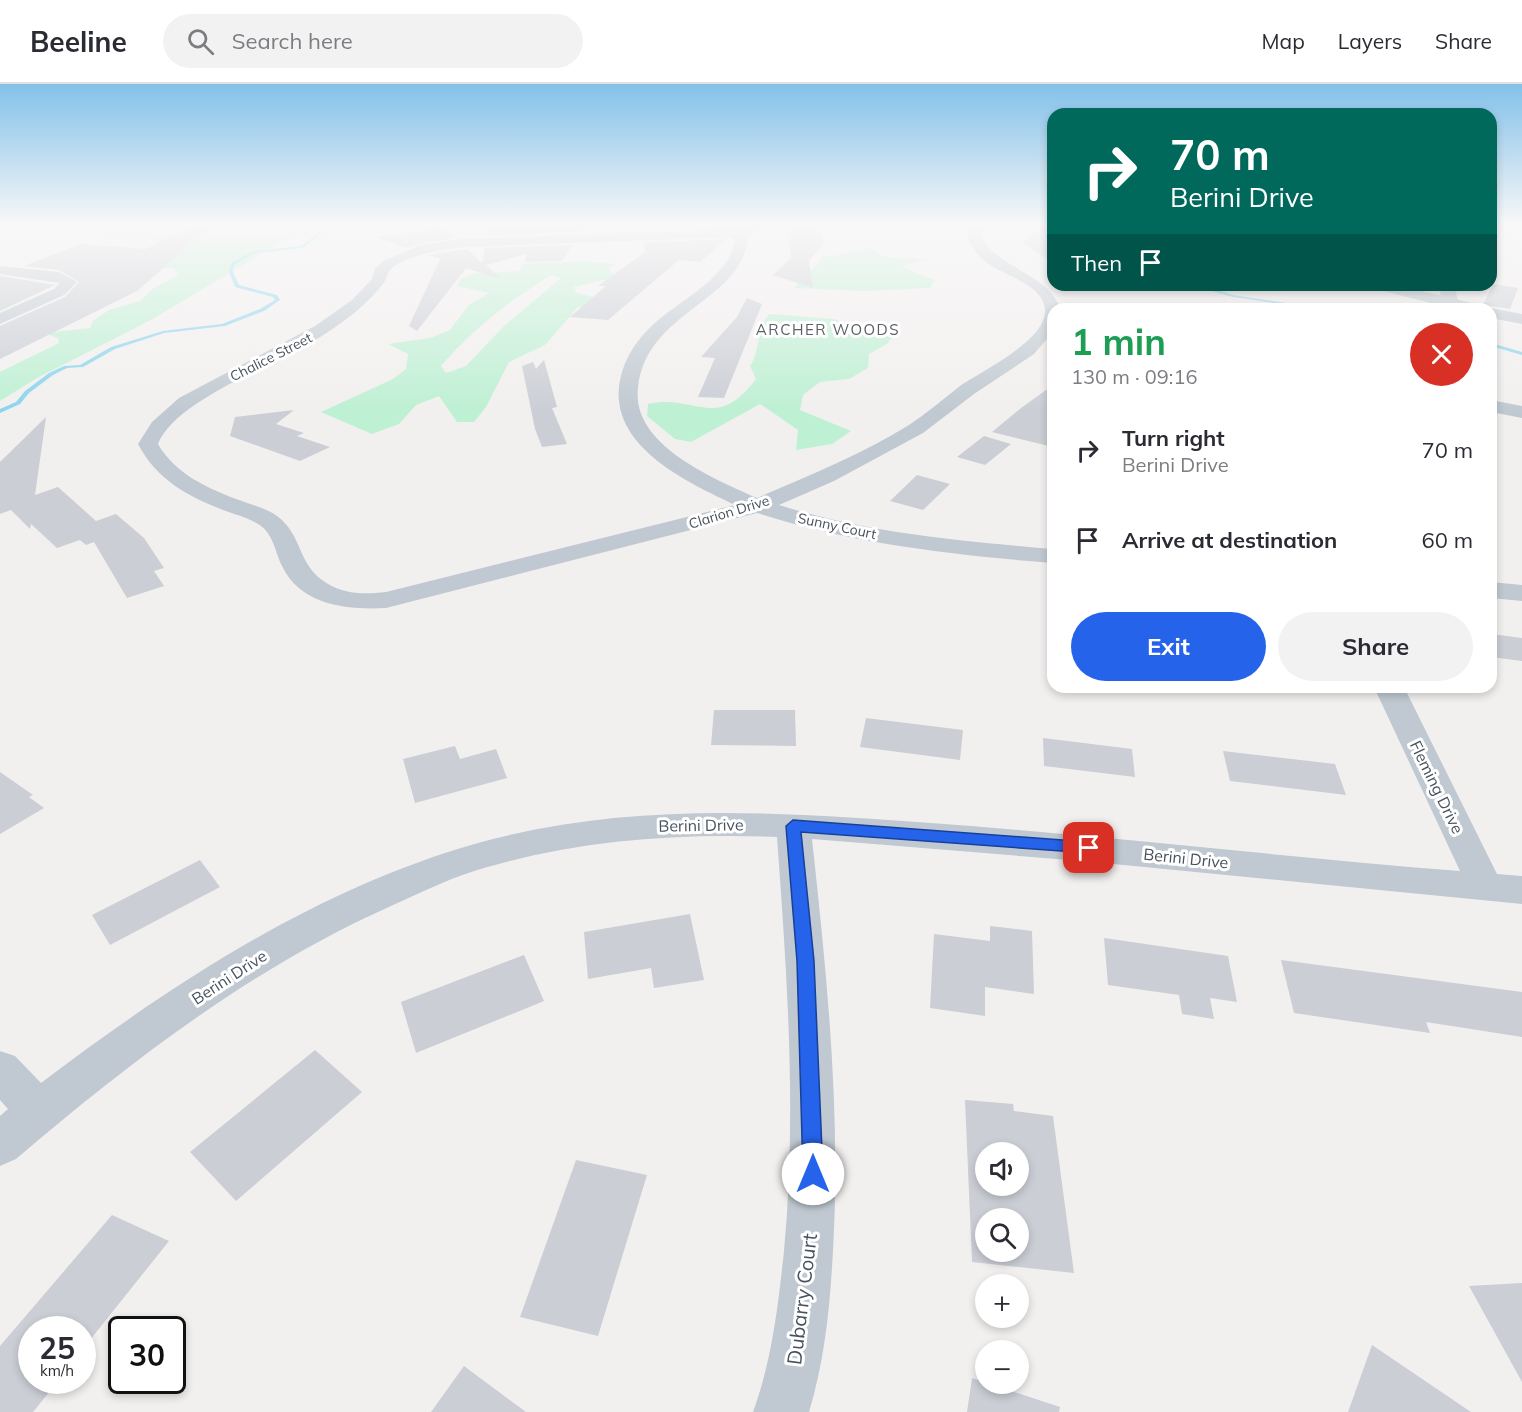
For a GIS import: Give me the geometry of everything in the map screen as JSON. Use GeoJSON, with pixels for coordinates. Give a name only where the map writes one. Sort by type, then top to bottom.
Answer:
{"type":"FeatureCollection","features":[{"type":"Feature","properties":{"kind":"street"},"geometry":{"type":"LineString","coordinates":[[0,319],[63,288]]}},
{"type":"Feature","properties":{"kind":"street","name":"Chalice Street"},"geometry":{"type":"LineString","coordinates":[[372,288],[358,303],[321,330],[186,402],[150,438],[148,444],[151,452],[174,476],[207,494],[268,520],[280,531],[288,543],[293,564],[308,582],[333,597],[358,602],[386,600]]}},
{"type":"Feature","properties":{"kind":"street","name":"Sunny Court"},"geometry":{"type":"LineString","coordinates":[[705,288],[648,341],[638,355],[628,407],[640,430],[661,453],[716,489],[757,506],[833,527],[940,545],[1047,555]]}},
{"type":"Feature","properties":{"kind":"street","name":"Clarion Drive"},"geometry":{"type":"LineString","coordinates":[[1038,288],[1043,291],[1051,303]]}},
{"type":"Feature","properties":{"kind":"street"},"geometry":{"type":"LineString","coordinates":[[1398,291],[1440,303]]}},
{"type":"Feature","properties":{"kind":"street"},"geometry":{"type":"LineString","coordinates":[[1497,314],[1522,320]]}},
{"type":"Feature","properties":{"kind":"street","name":"Clarion Drive"},"geometry":{"type":"LineString","coordinates":[[386,600],[757,506],[864,458],[916,429],[967,390],[1028,350],[1047,329]]}},
{"type":"Feature","properties":{"kind":"street"},"geometry":{"type":"LineString","coordinates":[[1497,407],[1522,412]]}},
{"type":"Feature","properties":{"kind":"street"},"geometry":{"type":"LineString","coordinates":[[1497,590],[1522,592]]}},
{"type":"Feature","properties":{"kind":"street","name":"Fleming Drive"},"geometry":{"type":"LineString","coordinates":[[1392,693],[1486,888]]}},
{"type":"Feature","properties":{"kind":"street","name":"Berini Drive"},"geometry":{"type":"LineString","coordinates":[[0,1144],[39,1111],[162,1021],[273,947],[374,896],[454,864],[485,854],[603,831],[679,824],[793,826],[1089,848],[1351,877],[1522,890]]}},
{"type":"Feature","properties":{"kind":"street","name":"Dubarry Court"},"geometry":{"type":"LineString","coordinates":[[781,1412],[790,1386],[802,1326],[813,1212],[813,1116],[806,961],[793,826]]}},
{"type":"Feature","properties":{"kind":"street"},"geometry":{"type":"LineString","coordinates":[[0,1070],[39,1111]]}},
{"type":"Feature","properties":{"kind":"green space"},"geometry":{"type":"Polygon","coordinates":[[[154,288],[204,288],[151,320],[37,378],[0,401],[0,372],[59,343],[58,338],[44,333],[90,328],[93,321],[109,310],[140,301],[154,288]]]}},
{"type":"Feature","properties":{"kind":"green space"},"geometry":{"type":"Polygon","coordinates":[[[466,288],[532,288],[492,316],[466,340],[441,366],[446,373],[466,366],[504,326],[549,288],[574,288],[577,293],[605,299],[577,308],[545,345],[509,362],[486,407],[474,422],[457,422],[439,396],[416,405],[399,424],[372,434],[321,412],[393,379],[406,369],[408,354],[388,344],[430,338],[450,330],[469,305],[489,293],[466,288]]]}},
{"type":"Feature","properties":{"kind":"green space"},"geometry":{"type":"Polygon","coordinates":[[[794,288],[930,288],[864,291],[794,288]]]}},
{"type":"Feature","properties":{"kind":"green space"},"geometry":{"type":"Polygon","coordinates":[[[769,314],[834,319],[858,328],[894,335],[887,344],[869,354],[868,368],[849,379],[820,382],[803,395],[800,410],[851,431],[832,444],[796,450],[798,430],[760,404],[691,442],[675,439],[647,416],[648,404],[665,402],[717,408],[729,404],[742,395],[756,379],[750,366],[756,353],[762,326],[769,314]]]}},
{"type":"Feature","properties":{"kind":"building"},"geometry":{"type":"Polygon","coordinates":[[[0,288],[49,288],[0,311],[0,288]]]}},
{"type":"Feature","properties":{"kind":"building"},"geometry":{"type":"Polygon","coordinates":[[[73,288],[140,288],[0,359],[0,326],[65,297],[73,288]]]}},
{"type":"Feature","properties":{"kind":"building"},"geometry":{"type":"Polygon","coordinates":[[[427,288],[450,288],[417,331],[409,326],[427,288]]]}},
{"type":"Feature","properties":{"kind":"building"},"geometry":{"type":"Polygon","coordinates":[[[604,288],[646,288],[608,320],[570,317],[604,288]]]}},
{"type":"Feature","properties":{"kind":"building"},"geometry":{"type":"Polygon","coordinates":[[[1497,288],[1518,288],[1510,309],[1497,307],[1497,303],[1484,303],[1490,291],[1497,291],[1497,288]]]}},
{"type":"Feature","properties":{"kind":"building"},"geometry":{"type":"Polygon","coordinates":[[[747,298],[762,304],[724,398],[698,397],[715,358],[701,357],[737,317],[747,298]]]}},
{"type":"Feature","properties":{"kind":"building"},"geometry":{"type":"Polygon","coordinates":[[[544,360],[557,407],[552,408],[567,444],[542,447],[535,429],[522,366],[533,362],[536,369],[544,360]]]}},
{"type":"Feature","properties":{"kind":"building"},"geometry":{"type":"Polygon","coordinates":[[[1047,389],[1047,446],[992,432],[1047,389]]]}},
{"type":"Feature","properties":{"kind":"building"},"geometry":{"type":"Polygon","coordinates":[[[294,410],[276,424],[304,433],[297,436],[330,447],[300,461],[230,436],[235,417],[294,410]]]}},
{"type":"Feature","properties":{"kind":"building"},"geometry":{"type":"Polygon","coordinates":[[[46,417],[35,495],[58,487],[96,521],[116,514],[144,538],[164,568],[154,571],[164,586],[127,598],[94,542],[86,545],[80,540],[57,548],[31,524],[30,529],[11,510],[0,514],[0,462],[46,417]]]}},
{"type":"Feature","properties":{"kind":"building"},"geometry":{"type":"Polygon","coordinates":[[[984,436],[1011,444],[985,465],[957,457],[984,436]]]}},
{"type":"Feature","properties":{"kind":"building"},"geometry":{"type":"Polygon","coordinates":[[[917,475],[950,484],[923,510],[890,501],[917,475]]]}},
{"type":"Feature","properties":{"kind":"building"},"geometry":{"type":"Polygon","coordinates":[[[1497,635],[1522,638],[1522,661],[1497,658],[1497,635]]]}},
{"type":"Feature","properties":{"kind":"building"},"geometry":{"type":"Polygon","coordinates":[[[714,710],[795,710],[796,746],[711,745],[714,710]]]}},
{"type":"Feature","properties":{"kind":"building"},"geometry":{"type":"Polygon","coordinates":[[[866,718],[963,730],[960,760],[860,747],[866,718]]]}},
{"type":"Feature","properties":{"kind":"building"},"geometry":{"type":"Polygon","coordinates":[[[1043,738],[1132,749],[1135,777],[1044,766],[1043,738]]]}},
{"type":"Feature","properties":{"kind":"building"},"geometry":{"type":"Polygon","coordinates":[[[455,746],[460,759],[496,749],[507,778],[415,803],[403,759],[455,746]]]}},
{"type":"Feature","properties":{"kind":"building"},"geometry":{"type":"Polygon","coordinates":[[[1223,751],[1335,764],[1346,795],[1230,781],[1223,751]]]}},
{"type":"Feature","properties":{"kind":"building"},"geometry":{"type":"Polygon","coordinates":[[[0,772],[33,795],[29,797],[44,808],[0,834],[0,772]]]}},
{"type":"Feature","properties":{"kind":"building"},"geometry":{"type":"Polygon","coordinates":[[[200,860],[220,887],[110,945],[92,915],[200,860]]]}},
{"type":"Feature","properties":{"kind":"building"},"geometry":{"type":"Polygon","coordinates":[[[690,914],[704,980],[654,988],[651,968],[588,979],[584,932],[690,914]]]}},
{"type":"Feature","properties":{"kind":"building"},"geometry":{"type":"Polygon","coordinates":[[[990,926],[1032,931],[1034,994],[985,987],[985,1016],[930,1008],[934,934],[990,941],[990,926]]]}},
{"type":"Feature","properties":{"kind":"building"},"geometry":{"type":"Polygon","coordinates":[[[1104,938],[1228,956],[1237,1002],[1210,998],[1214,1019],[1182,1014],[1179,995],[1108,985],[1104,938]]]}},
{"type":"Feature","properties":{"kind":"building"},"geometry":{"type":"Polygon","coordinates":[[[524,955],[544,1001],[416,1053],[401,1002],[524,955]]]}},
{"type":"Feature","properties":{"kind":"building"},"geometry":{"type":"Polygon","coordinates":[[[1281,960],[1522,992],[1522,1037],[1426,1022],[1430,1033],[1294,1013],[1281,960]]]}},
{"type":"Feature","properties":{"kind":"building"},"geometry":{"type":"Polygon","coordinates":[[[315,1050],[362,1092],[236,1201],[190,1152],[315,1050]]]}},
{"type":"Feature","properties":{"kind":"building"},"geometry":{"type":"Polygon","coordinates":[[[965,1100],[1013,1104],[1014,1111],[1053,1116],[1074,1273],[972,1262],[965,1100]]]}},
{"type":"Feature","properties":{"kind":"building"},"geometry":{"type":"Polygon","coordinates":[[[576,1160],[647,1175],[598,1336],[520,1317],[576,1160]]]}},
{"type":"Feature","properties":{"kind":"building"},"geometry":{"type":"Polygon","coordinates":[[[112,1215],[169,1241],[96,1332],[96,1316],[26,1316],[112,1215]]]}},
{"type":"Feature","properties":{"kind":"building"},"geometry":{"type":"Polygon","coordinates":[[[1522,1283],[1522,1382],[1469,1286],[1522,1283]]]}},
{"type":"Feature","properties":{"kind":"building"},"geometry":{"type":"Polygon","coordinates":[[[18,1325],[18,1394],[48,1394],[33,1412],[0,1412],[0,1346],[18,1325]]]}},
{"type":"Feature","properties":{"kind":"building"},"geometry":{"type":"Polygon","coordinates":[[[1372,1345],[1471,1412],[1348,1412],[1372,1345]]]}},
{"type":"Feature","properties":{"kind":"building"},"geometry":{"type":"Polygon","coordinates":[[[464,1366],[526,1412],[431,1412],[464,1366]]]}},
{"type":"Feature","properties":{"kind":"building"},"geometry":{"type":"Polygon","coordinates":[[[972,1378],[975,1379],[975,1394],[1021,1394],[1060,1407],[1059,1412],[967,1412],[972,1378]]]}},
{"type":"Feature","properties":{"kind":"waterway"},"geometry":{"type":"LineString","coordinates":[[0,411],[18,403],[27,392],[51,374],[66,367],[81,366],[113,348],[163,332],[223,325],[262,310],[278,300],[275,296],[244,288]]}},
{"type":"Feature","properties":{"kind":"waterway"},"geometry":{"type":"LineString","coordinates":[[1216,291],[1233,296],[1282,303]]}},
{"type":"Feature","properties":{"kind":"waterway"},"geometry":{"type":"LineString","coordinates":[[1497,346],[1522,354]]}},
{"type":"Feature","properties":{"kind":"district","name":"ARCHER WOODS"},"geometry":{"type":"Point","coordinates":[828,330]}},
{"type":"Feature","properties":{"kind":"route"},"geometry":{"type":"LineString","coordinates":[[813,1174],[813,1116],[806,961],[793,826],[1089,848]]}}]}
